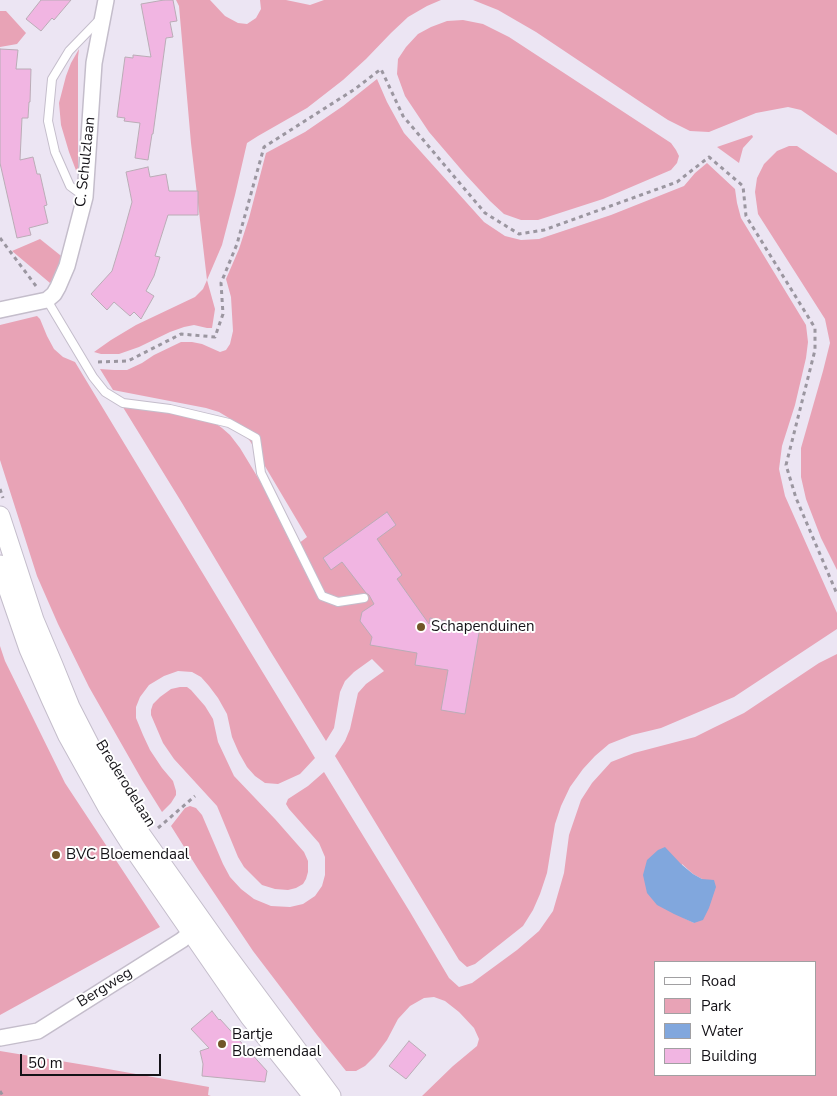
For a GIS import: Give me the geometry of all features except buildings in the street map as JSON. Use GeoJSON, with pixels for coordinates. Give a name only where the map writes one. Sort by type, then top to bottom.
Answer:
{"type":"FeatureCollection","features":[{"type":"Feature","properties":{"kind":"street","name":"C. Schulzlaan"},"geometry":{"type":"LineString","coordinates":[[47,300],[54,294],[67,266],[85,197],[94,63],[106,0]]}},
{"type":"Feature","properties":{"kind":"street"},"geometry":{"type":"LineString","coordinates":[[0,310],[47,300]]}},
{"type":"Feature","properties":{"kind":"street","name":"Brederodelaan"},"geometry":{"type":"LineString","coordinates":[[2,507],[34,620],[70,707],[136,836],[198,928],[300,1067],[331,1096]]}},
{"type":"Feature","properties":{"kind":"street","name":"Brederodelaan"},"geometry":{"type":"LineString","coordinates":[[0,565],[29,649],[68,736],[108,808],[136,836]]}},
{"type":"Feature","properties":{"kind":"street","name":"Bergweg"},"geometry":{"type":"LineString","coordinates":[[0,1038],[38,1031],[198,928]]}},
{"type":"Feature","properties":{"kind":"street","name":"Brederodelaan"},"geometry":{"type":"LineString","coordinates":[[300,1067],[313,1096]]}},
{"type":"Feature","properties":{"kind":"lane"},"geometry":{"type":"LineString","coordinates":[[85,197],[70,186],[54,152],[48,121],[52,79],[69,51],[104,15]]}},
{"type":"Feature","properties":{"kind":"lane"},"geometry":{"type":"LineString","coordinates":[[47,300],[93,377],[105,392],[123,402],[170,409],[230,423],[256,438],[261,473],[322,596],[338,602],[364,598]]}},
{"type":"Feature","properties":{"kind":"path"},"geometry":{"type":"LineString","coordinates":[[85,362],[128,361],[182,334],[215,337],[223,314],[221,283],[237,244],[264,147],[355,89],[381,69],[403,116],[485,213],[519,234],[544,230],[677,182],[708,157],[743,186],[746,216],[815,328],[815,350],[786,464],[796,498],[837,594]]}},
{"type":"Feature","properties":{"kind":"path"},"geometry":{"type":"LineString","coordinates":[[0,238],[47,300]]}},
{"type":"Feature","properties":{"kind":"path"},"geometry":{"type":"LineString","coordinates":[[0,489],[2,507]]}},
{"type":"Feature","properties":{"kind":"path"},"geometry":{"type":"LineString","coordinates":[[136,836],[195,796]]}},
{"type":"Feature","properties":{"kind":"path"},"geometry":{"type":"LineString","coordinates":[[0,1091],[3,1096]]}},
{"type":"Feature","properties":{"kind":"green space"},"geometry":{"type":"Polygon","coordinates":[[[176,0],[210,0],[225,16],[238,23],[247,24],[256,18],[261,9],[260,0],[286,0],[310,5],[324,0],[441,0],[408,17],[343,80],[307,108],[247,143],[222,245],[207,280],[191,143],[179,6],[176,0]]]}},
{"type":"Feature","properties":{"kind":"green space"},"geometry":{"type":"Polygon","coordinates":[[[473,0],[837,0],[837,135],[801,110],[788,107],[756,113],[709,132],[690,131],[668,120],[536,32],[498,10],[473,0]]]}},
{"type":"Feature","properties":{"kind":"green space"},"geometry":{"type":"Polygon","coordinates":[[[0,11],[6,11],[26,33],[17,44],[0,47],[0,11]]]}},
{"type":"Feature","properties":{"kind":"green space"},"geometry":{"type":"Polygon","coordinates":[[[463,20],[483,24],[509,37],[671,143],[679,156],[677,163],[671,170],[603,199],[538,220],[521,220],[504,214],[465,174],[429,132],[405,96],[397,74],[398,59],[418,34],[447,21],[463,20]]]}},
{"type":"Feature","properties":{"kind":"green space"},"geometry":{"type":"Polygon","coordinates":[[[79,49],[77,173],[61,125],[59,103],[66,76],[79,49]]]}},
{"type":"Feature","properties":{"kind":"green space"},"geometry":{"type":"Polygon","coordinates":[[[377,79],[404,133],[484,222],[505,236],[521,240],[539,239],[611,215],[684,186],[707,163],[735,189],[741,218],[806,325],[808,342],[806,358],[795,405],[782,446],[779,469],[785,496],[837,613],[837,629],[734,697],[661,728],[632,735],[609,744],[595,756],[570,787],[561,806],[555,824],[547,873],[533,910],[523,926],[475,964],[467,967],[459,960],[335,756],[350,729],[358,693],[366,684],[384,671],[372,659],[345,681],[340,692],[334,728],[326,741],[121,404],[204,420],[215,423],[222,428],[240,448],[298,544],[307,537],[250,441],[229,418],[219,412],[113,390],[100,369],[127,370],[181,342],[202,344],[220,352],[226,350],[230,344],[233,331],[231,297],[226,279],[239,249],[249,218],[266,153],[305,132],[343,106],[377,79]]]}},
{"type":"Feature","properties":{"kind":"green space"},"geometry":{"type":"Polygon","coordinates":[[[752,135],[753,137],[743,148],[739,163],[717,147],[752,135]]]}},
{"type":"Feature","properties":{"kind":"green space"},"geometry":{"type":"Polygon","coordinates":[[[789,146],[797,146],[837,173],[837,570],[821,538],[806,499],[801,477],[801,448],[830,343],[825,319],[758,214],[755,192],[757,178],[764,164],[777,151],[789,146]]]}},
{"type":"Feature","properties":{"kind":"green space"},"geometry":{"type":"Polygon","coordinates":[[[40,239],[65,259],[50,283],[12,251],[40,239]]]}},
{"type":"Feature","properties":{"kind":"green space"},"geometry":{"type":"Polygon","coordinates":[[[207,280],[215,309],[212,328],[194,325],[184,327],[119,354],[94,352],[136,325],[195,297],[203,289],[207,280]]]}},
{"type":"Feature","properties":{"kind":"green space"},"geometry":{"type":"Polygon","coordinates":[[[37,316],[54,349],[63,357],[75,362],[315,758],[300,774],[278,784],[265,783],[255,776],[239,753],[232,737],[227,714],[218,698],[201,677],[192,672],[178,671],[164,676],[149,685],[140,697],[136,707],[136,718],[150,750],[173,781],[176,791],[176,795],[171,803],[162,812],[142,780],[89,687],[58,624],[37,576],[0,460],[0,325],[37,316]]]}},
{"type":"Feature","properties":{"kind":"green space","name":"BVC Bloemendaal"},"geometry":{"type":"Polygon","coordinates":[[[0,646],[5,661],[65,783],[160,927],[0,1015],[0,646]]]}},
{"type":"Feature","properties":{"kind":"green space"},"geometry":{"type":"Polygon","coordinates":[[[837,654],[837,1096],[422,1096],[477,1046],[479,1039],[474,1028],[459,1012],[445,1001],[434,997],[424,998],[410,1006],[398,1019],[387,1040],[375,1056],[365,1066],[356,1071],[346,1071],[253,951],[171,826],[185,808],[190,806],[196,808],[202,815],[230,877],[241,889],[254,899],[271,906],[290,907],[303,904],[315,896],[322,886],[325,875],[325,857],[319,843],[286,804],[288,799],[308,786],[324,772],[449,978],[459,987],[472,983],[517,950],[539,931],[553,911],[564,873],[569,835],[581,800],[592,783],[611,762],[634,753],[695,737],[744,713],[819,663],[837,654]],[[682,864],[684,918],[694,923],[702,879],[682,864]]]}},
{"type":"Feature","properties":{"kind":"green space"},"geometry":{"type":"Polygon","coordinates":[[[187,687],[191,690],[213,719],[218,742],[234,776],[304,852],[308,861],[308,872],[303,884],[288,890],[275,889],[262,885],[244,867],[217,806],[174,759],[163,743],[151,715],[151,710],[153,704],[160,697],[171,689],[187,687]]]}},
{"type":"Feature","properties":{"kind":"green space"},"geometry":{"type":"Polygon","coordinates":[[[0,1051],[209,1087],[208,1095],[211,1096],[0,1096],[0,1051]]]}},
{"type":"Feature","properties":{"kind":"water"},"geometry":{"type":"Polygon","coordinates":[[[665,847],[693,874],[702,879],[714,880],[716,887],[703,920],[694,923],[674,914],[657,905],[647,893],[643,875],[647,860],[658,850],[665,847]]]}},
{"type":"Feature","properties":{"kind":"place","name":"Schapenduinen"},"geometry":{"type":"Point","coordinates":[421,627]}},
{"type":"Feature","properties":{"kind":"place","name":"BVC Bloemendaal"},"geometry":{"type":"Point","coordinates":[56,855]}},
{"type":"Feature","properties":{"kind":"place","name":"Bartje Bloemendaal"},"geometry":{"type":"Point","coordinates":[222,1044]}}]}
